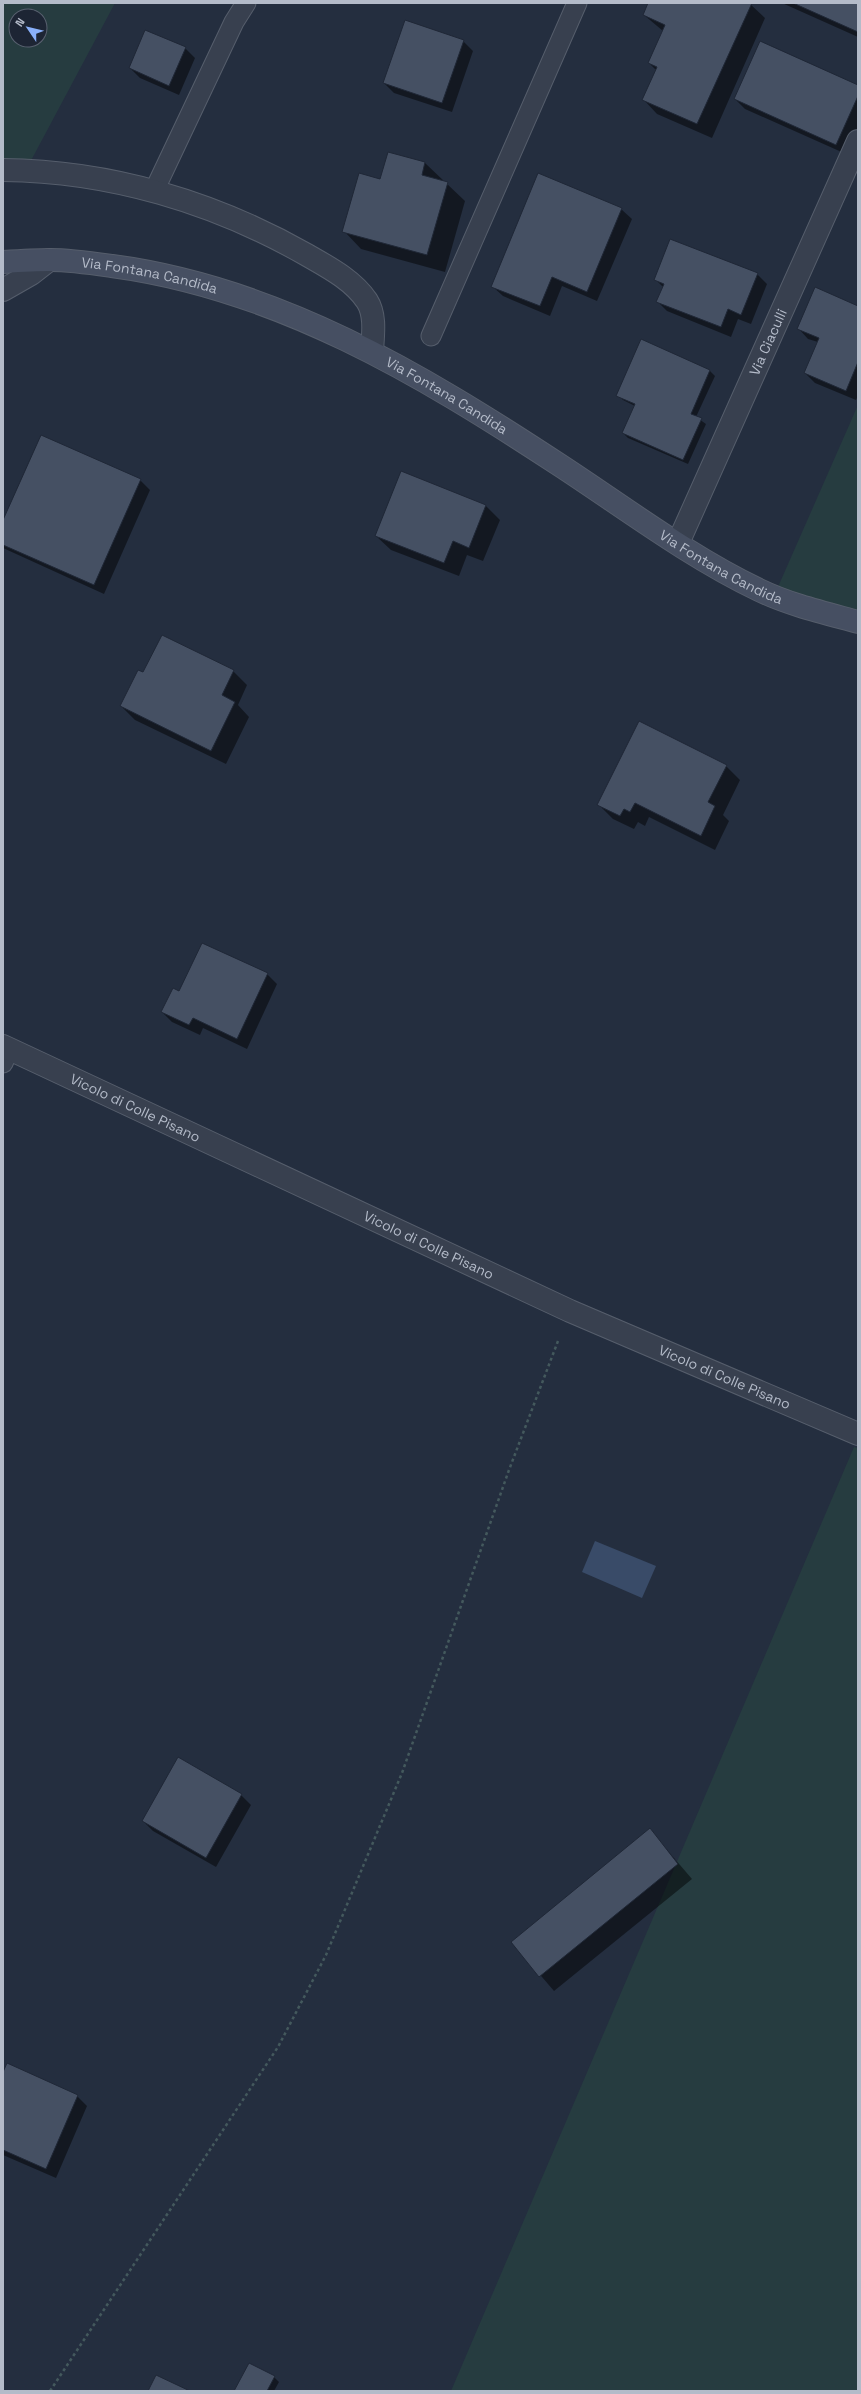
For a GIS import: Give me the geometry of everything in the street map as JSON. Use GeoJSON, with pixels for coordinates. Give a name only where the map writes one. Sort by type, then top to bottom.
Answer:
{"type":"FeatureCollection","features":[{"type":"Feature","properties":{"kind":"main road","name":"Via Fontana Candida"},"geometry":{"type":"LineString","coordinates":[[3,262],[49,260],[132,269],[200,284],[312,323],[372,351],[485,417],[678,543],[760,590],[794,604],[858,622]]}},
{"type":"Feature","properties":{"kind":"street","name":"Via Ciaculli"},"geometry":{"type":"LineString","coordinates":[[678,543],[858,141]]}},
{"type":"Feature","properties":{"kind":"street"},"geometry":{"type":"LineString","coordinates":[[3,170],[86,176],[154,191],[190,202],[269,235],[322,264],[349,282],[368,302],[374,326],[372,351]]}},
{"type":"Feature","properties":{"kind":"street"},"geometry":{"type":"LineString","coordinates":[[3,290],[31,274],[49,260]]}},
{"type":"Feature","properties":{"kind":"street","name":"Vicolo di Colle Pisano"},"geometry":{"type":"LineString","coordinates":[[5,1053],[570,1311],[858,1434]]}},
{"type":"Feature","properties":{"kind":"lane"},"geometry":{"type":"LineString","coordinates":[[154,191],[234,22],[246,3]]}},
{"type":"Feature","properties":{"kind":"lane"},"geometry":{"type":"LineString","coordinates":[[431,336],[577,3]]}},
{"type":"Feature","properties":{"kind":"path"},"geometry":{"type":"LineString","coordinates":[[50,2391],[278,2047],[326,1956],[402,1773],[509,1470],[570,1311]]}},
{"type":"Feature","properties":{"kind":"green space"},"geometry":{"type":"Polygon","coordinates":[[[3,3],[115,3],[26,170],[3,168],[3,3]]]}},
{"type":"Feature","properties":{"kind":"green space"},"geometry":{"type":"Polygon","coordinates":[[[858,405],[858,622],[774,596],[858,405]]]}},
{"type":"Feature","properties":{"kind":"green space"},"geometry":{"type":"Polygon","coordinates":[[[854,1447],[858,1448],[858,2391],[451,2391],[854,1447]]]}},
{"type":"Feature","properties":{"kind":"water"},"geometry":{"type":"Polygon","coordinates":[[[595,1541],[656,1566],[642,1598],[582,1572],[595,1541]]]}},
{"type":"Feature","properties":{"kind":"building"},"geometry":{"type":"Polygon","coordinates":[[[648,3],[752,3],[697,124],[642,100],[657,67],[648,63],[665,25],[643,15],[648,3]]]}},
{"type":"Feature","properties":{"kind":"building"},"geometry":{"type":"Polygon","coordinates":[[[793,3],[858,3],[858,32],[793,3]]]}},
{"type":"Feature","properties":{"kind":"building"},"geometry":{"type":"Polygon","coordinates":[[[405,20],[464,40],[442,103],[383,83],[405,20]]]}},
{"type":"Feature","properties":{"kind":"building"},"geometry":{"type":"Polygon","coordinates":[[[145,30],[186,47],[169,86],[129,68],[145,30]]]}},
{"type":"Feature","properties":{"kind":"building"},"geometry":{"type":"Polygon","coordinates":[[[760,41],[858,85],[858,96],[836,145],[734,99],[760,41]]]}},
{"type":"Feature","properties":{"kind":"building"},"geometry":{"type":"Polygon","coordinates":[[[388,152],[425,162],[422,175],[448,182],[427,255],[342,232],[359,173],[380,179],[388,152]]]}},
{"type":"Feature","properties":{"kind":"building"},"geometry":{"type":"Polygon","coordinates":[[[538,173],[622,208],[587,292],[552,277],[540,306],[491,287],[538,173]]]}},
{"type":"Feature","properties":{"kind":"building"},"geometry":{"type":"Polygon","coordinates":[[[670,239],[758,273],[741,315],[728,309],[721,327],[656,302],[664,284],[654,280],[670,239]]]}},
{"type":"Feature","properties":{"kind":"building"},"geometry":{"type":"Polygon","coordinates":[[[815,287],[858,306],[858,362],[846,391],[804,373],[819,338],[797,329],[815,287]]]}},
{"type":"Feature","properties":{"kind":"building"},"geometry":{"type":"Polygon","coordinates":[[[641,339],[710,370],[691,414],[702,418],[683,460],[622,433],[635,404],[616,396],[641,339]]]}},
{"type":"Feature","properties":{"kind":"building"},"geometry":{"type":"Polygon","coordinates":[[[41,435],[141,479],[94,585],[3,545],[3,520],[41,435]]]}},
{"type":"Feature","properties":{"kind":"building"},"geometry":{"type":"Polygon","coordinates":[[[401,471],[486,505],[469,548],[453,541],[444,563],[375,536],[401,471]]]}},
{"type":"Feature","properties":{"kind":"building"},"geometry":{"type":"Polygon","coordinates":[[[162,635],[234,670],[222,695],[235,702],[211,751],[120,706],[138,670],[143,672],[162,635]]]}},
{"type":"Feature","properties":{"kind":"building"},"geometry":{"type":"Polygon","coordinates":[[[639,721],[727,765],[708,802],[715,806],[701,836],[635,803],[630,812],[624,809],[620,816],[597,805],[639,721]]]}},
{"type":"Feature","properties":{"kind":"building"},"geometry":{"type":"Polygon","coordinates":[[[202,943],[268,973],[237,1039],[193,1018],[189,1025],[161,1012],[173,988],[179,991],[202,943]]]}},
{"type":"Feature","properties":{"kind":"building"},"geometry":{"type":"Polygon","coordinates":[[[178,1757],[242,1794],[206,1858],[142,1821],[178,1757]]]}},
{"type":"Feature","properties":{"kind":"building"},"geometry":{"type":"Polygon","coordinates":[[[650,1828],[678,1864],[539,1977],[511,1942],[650,1828]]]}},
{"type":"Feature","properties":{"kind":"building"},"geometry":{"type":"Polygon","coordinates":[[[7,2063],[78,2095],[46,2169],[3,2150],[3,2072],[7,2063]]]}},
{"type":"Feature","properties":{"kind":"building"},"geometry":{"type":"Polygon","coordinates":[[[249,2363],[275,2376],[267,2391],[234,2391],[249,2363]]]}},
{"type":"Feature","properties":{"kind":"building"},"geometry":{"type":"Polygon","coordinates":[[[156,2375],[190,2391],[148,2391],[156,2375]]]}}]}
